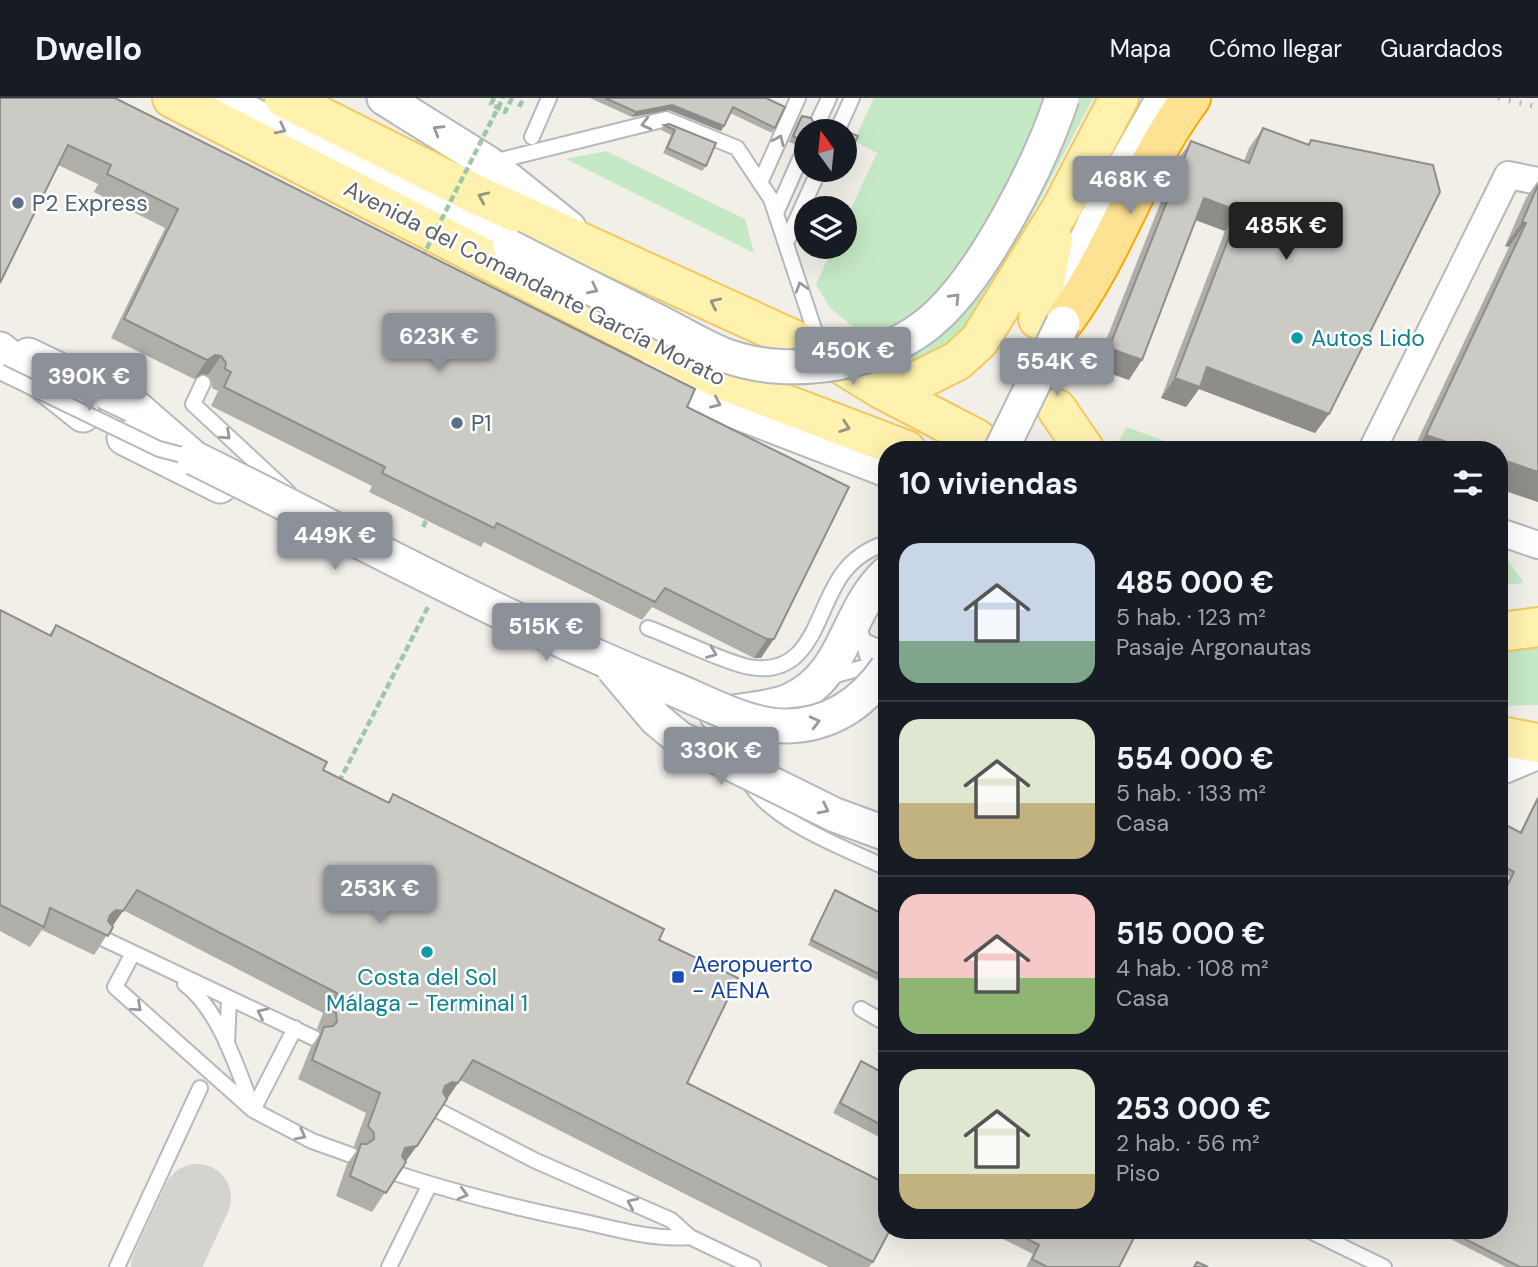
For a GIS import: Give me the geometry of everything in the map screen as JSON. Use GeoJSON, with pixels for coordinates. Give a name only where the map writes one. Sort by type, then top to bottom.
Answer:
{"type":"FeatureCollection","features":[{"type":"Feature","properties":{"kind":"highway"},"geometry":{"type":"LineString","coordinates":[[1050,321],[1088,290],[1156,154],[1191,98]]}},
{"type":"Feature","properties":{"kind":"main road"},"geometry":{"type":"LineString","coordinates":[[284,98],[473,193],[821,352],[881,389],[983,441]]}},
{"type":"Feature","properties":{"kind":"main road"},"geometry":{"type":"LineString","coordinates":[[881,389],[921,379],[957,361],[979,341],[1062,207],[1119,98]]}},
{"type":"Feature","properties":{"kind":"main road","name":"Avenida del Comandante García Morato"},"geometry":{"type":"LineString","coordinates":[[158,107],[722,380],[882,441]]}},
{"type":"Feature","properties":{"kind":"main road"},"geometry":{"type":"LineString","coordinates":[[1050,321],[1042,285],[1062,207]]}},
{"type":"Feature","properties":{"kind":"main road"},"geometry":{"type":"LineString","coordinates":[[1057,409],[1079,441]]}},
{"type":"Feature","properties":{"kind":"main road"},"geometry":{"type":"LineString","coordinates":[[1508,631],[1538,627]]}},
{"type":"Feature","properties":{"kind":"main road"},"geometry":{"type":"LineString","coordinates":[[1508,737],[1538,743]]}},
{"type":"Feature","properties":{"kind":"street","name":"Avenida del Comandante García Morato"},"geometry":{"type":"LineString","coordinates":[[220,98],[725,355],[777,365],[818,368],[868,355],[897,342],[937,317],[968,284],[1013,204],[1062,98]]}},
{"type":"Feature","properties":{"kind":"street"},"geometry":{"type":"LineString","coordinates":[[384,98],[488,163],[590,245]]}},
{"type":"Feature","properties":{"kind":"street"},"geometry":{"type":"LineString","coordinates":[[990,441],[1116,183],[1163,98]]}},
{"type":"Feature","properties":{"kind":"street","name":"Avenida del Comandante García Morato"},"geometry":{"type":"LineString","coordinates":[[158,107],[721,406],[878,467]]}},
{"type":"Feature","properties":{"kind":"street"},"geometry":{"type":"LineString","coordinates":[[1376,441],[1508,175],[1538,181]]}},
{"type":"Feature","properties":{"kind":"street"},"geometry":{"type":"LineString","coordinates":[[0,343],[133,405],[194,458],[609,663],[757,722],[784,726],[812,724],[839,714],[863,698],[878,679]]}},
{"type":"Feature","properties":{"kind":"street"},"geometry":{"type":"LineString","coordinates":[[0,349],[92,422],[316,534],[716,715],[787,702],[814,688],[860,629],[870,589],[878,581]]}},
{"type":"Feature","properties":{"kind":"street"},"geometry":{"type":"LineString","coordinates":[[1508,535],[1538,545]]}},
{"type":"Feature","properties":{"kind":"street"},"geometry":{"type":"LineString","coordinates":[[609,663],[656,719],[679,738],[835,815],[878,831]]}},
{"type":"Feature","properties":{"kind":"street"},"geometry":{"type":"LineString","coordinates":[[1508,765],[1538,752]]}},
{"type":"Feature","properties":{"kind":"lane"},"geometry":{"type":"LineString","coordinates":[[531,137],[550,98]]}},
{"type":"Feature","properties":{"kind":"lane"},"geometry":{"type":"LineString","coordinates":[[760,183],[798,98]]}},
{"type":"Feature","properties":{"kind":"lane"},"geometry":{"type":"LineString","coordinates":[[819,119],[829,98]]}},
{"type":"Feature","properties":{"kind":"lane"},"geometry":{"type":"LineString","coordinates":[[842,119],[852,98]]}},
{"type":"Feature","properties":{"kind":"lane"},"geometry":{"type":"LineString","coordinates":[[488,163],[666,119],[737,148],[776,213],[821,352]]}},
{"type":"Feature","properties":{"kind":"lane"},"geometry":{"type":"LineString","coordinates":[[776,213],[794,172]]}},
{"type":"Feature","properties":{"kind":"lane"},"geometry":{"type":"LineString","coordinates":[[786,243],[814,182]]}},
{"type":"Feature","properties":{"kind":"lane"},"geometry":{"type":"LineString","coordinates":[[0,372],[159,449],[194,458]]}},
{"type":"Feature","properties":{"kind":"lane"},"geometry":{"type":"LineString","coordinates":[[203,383],[193,404],[314,517]]}},
{"type":"Feature","properties":{"kind":"lane"},"geometry":{"type":"LineString","coordinates":[[648,628],[750,667],[783,665],[807,646],[843,573],[871,548],[878,546]]}},
{"type":"Feature","properties":{"kind":"lane"},"geometry":{"type":"LineString","coordinates":[[860,629],[878,644]]}},
{"type":"Feature","properties":{"kind":"lane"},"geometry":{"type":"LineString","coordinates":[[860,629],[867,656],[878,662]]}},
{"type":"Feature","properties":{"kind":"lane"},"geometry":{"type":"LineString","coordinates":[[821,680],[861,668],[878,676]]}},
{"type":"Feature","properties":{"kind":"lane"},"geometry":{"type":"LineString","coordinates":[[716,715],[754,793],[788,820],[878,864]]}},
{"type":"Feature","properties":{"kind":"lane"},"geometry":{"type":"LineString","coordinates":[[104,939],[314,1038]]}},
{"type":"Feature","properties":{"kind":"lane"},"geometry":{"type":"LineString","coordinates":[[133,953],[116,987],[253,1111],[312,1141],[351,1154]]}},
{"type":"Feature","properties":{"kind":"lane"},"geometry":{"type":"LineString","coordinates":[[166,969],[196,992],[227,1044],[253,1111]]}},
{"type":"Feature","properties":{"kind":"lane"},"geometry":{"type":"LineString","coordinates":[[227,1044],[229,998]]}},
{"type":"Feature","properties":{"kind":"lane"},"geometry":{"type":"LineString","coordinates":[[862,1009],[878,1019]]}},
{"type":"Feature","properties":{"kind":"lane"},"geometry":{"type":"LineString","coordinates":[[253,1111],[295,1028]]}},
{"type":"Feature","properties":{"kind":"lane"},"geometry":{"type":"LineString","coordinates":[[117,1267],[200,1087]]}},
{"type":"Feature","properties":{"kind":"lane"},"geometry":{"type":"LineString","coordinates":[[439,1111],[536,1161],[671,1220],[690,1237],[753,1267]]}},
{"type":"Feature","properties":{"kind":"lane"},"geometry":{"type":"LineString","coordinates":[[398,1174],[514,1207],[665,1239],[690,1237]]}},
{"type":"Feature","properties":{"kind":"lane"},"geometry":{"type":"LineString","coordinates":[[389,1267],[430,1184]]}},
{"type":"Feature","properties":{"kind":"lane"},"geometry":{"type":"LineString","coordinates":[[1326,1239],[1384,1267]]}},
{"type":"Feature","properties":{"kind":"path"},"geometry":{"type":"LineString","coordinates":[[494,98],[491,104],[505,112],[512,98]]}},
{"type":"Feature","properties":{"kind":"path"},"geometry":{"type":"LineString","coordinates":[[420,262],[503,98]]}},
{"type":"Feature","properties":{"kind":"path"},"geometry":{"type":"LineString","coordinates":[[519,107],[524,98]]}},
{"type":"Feature","properties":{"kind":"path"},"geometry":{"type":"LineString","coordinates":[[423,527],[426,521]]}},
{"type":"Feature","properties":{"kind":"path"},"geometry":{"type":"LineString","coordinates":[[333,794],[429,607]]}},
{"type":"Feature","properties":{"kind":"green space"},"geometry":{"type":"Polygon","coordinates":[[[874,98],[1093,98],[978,318],[943,353],[917,360],[890,357],[830,308],[816,284],[827,259],[857,259],[857,196],[877,153],[858,143],[858,132],[874,98]]]}},
{"type":"Feature","properties":{"kind":"green space"},"geometry":{"type":"Polygon","coordinates":[[[606,151],[745,219],[754,253],[566,159],[606,151]]]}},
{"type":"Feature","properties":{"kind":"green space"},"geometry":{"type":"Polygon","coordinates":[[[1126,427],[1165,441],[1119,441],[1126,427]]]}},
{"type":"Feature","properties":{"kind":"green space"},"geometry":{"type":"Polygon","coordinates":[[[1508,560],[1524,583],[1508,584],[1508,560]]]}},
{"type":"Feature","properties":{"kind":"green space"},"geometry":{"type":"Polygon","coordinates":[[[1538,646],[1538,705],[1508,706],[1508,651],[1538,646]]]}},
{"type":"Feature","properties":{"kind":"building","name":"P1"},"geometry":{"type":"Polygon","coordinates":[[[0,98],[115,98],[695,389],[687,407],[849,487],[774,639],[767,639],[665,588],[655,602],[497,523],[494,528],[382,473],[385,467],[224,387],[231,372],[225,369],[226,363],[221,356],[215,355],[207,360],[124,319],[178,209],[107,174],[111,165],[68,145],[0,283],[0,98]]]}},
{"type":"Feature","properties":{"kind":"building"},"geometry":{"type":"Polygon","coordinates":[[[605,98],[766,98],[785,107],[775,128],[733,107],[724,126],[672,105],[636,112],[605,98]]]}},
{"type":"Feature","properties":{"kind":"building"},"geometry":{"type":"Polygon","coordinates":[[[669,124],[716,143],[706,166],[667,148],[675,130],[664,125],[669,124]]]}},
{"type":"Feature","properties":{"kind":"building"},"geometry":{"type":"Polygon","coordinates":[[[1263,128],[1309,145],[1311,140],[1433,165],[1440,192],[1329,414],[1207,367],[1200,387],[1175,378],[1239,211],[1204,198],[1142,360],[1109,348],[1191,141],[1249,163],[1263,128]]]}},
{"type":"Feature","properties":{"kind":"building"},"geometry":{"type":"Polygon","coordinates":[[[1538,185],[1538,472],[1508,462],[1508,441],[1444,441],[1426,435],[1526,223],[1522,222],[1538,185]]]}},
{"type":"Feature","properties":{"kind":"building","name":"Costa del Sol Málaga - Terminal 1"},"geometry":{"type":"Polygon","coordinates":[[[0,610],[51,636],[56,625],[327,762],[323,770],[389,803],[393,794],[664,929],[659,940],[738,978],[687,1083],[878,1179],[878,1239],[885,1239],[873,1262],[473,1060],[458,1083],[452,1082],[445,1086],[443,1092],[447,1099],[417,1146],[405,1148],[402,1156],[406,1162],[386,1193],[350,1176],[361,1144],[367,1144],[374,1139],[374,1133],[368,1126],[380,1093],[312,1060],[324,1027],[333,1026],[337,1022],[336,1013],[331,1009],[337,993],[137,890],[123,911],[116,910],[110,915],[108,921],[113,927],[108,936],[50,908],[44,927],[0,905],[0,610]]]}},
{"type":"Feature","properties":{"kind":"building"},"geometry":{"type":"Polygon","coordinates":[[[1538,798],[1537,1267],[1520,1267],[1465,1239],[1508,1239],[1508,884],[1514,872],[1508,869],[1508,826],[1521,833],[1538,798]]]}},
{"type":"Feature","properties":{"kind":"building"},"geometry":{"type":"Polygon","coordinates":[[[835,890],[878,912],[878,974],[811,940],[835,890]]]}},
{"type":"Feature","properties":{"kind":"building"},"geometry":{"type":"Polygon","coordinates":[[[861,1061],[878,1070],[878,1123],[840,1103],[861,1061]]]}},
{"type":"Feature","properties":{"kind":"building"},"geometry":{"type":"Polygon","coordinates":[[[1027,1239],[1133,1239],[1119,1267],[1047,1267],[1032,1259],[1039,1245],[1027,1239]]]}},
{"type":"Feature","properties":{"kind":"building"},"geometry":{"type":"Polygon","coordinates":[[[1197,1262],[1208,1267],[1194,1267],[1197,1262]]]}},
{"type":"Feature","properties":{"kind":"taxiway"},"geometry":{"type":"LineString","coordinates":[[165,1267],[197,1198]]}},
{"type":"Feature","properties":{"kind":"railway"},"geometry":{"type":"LineString","coordinates":[[1498,98],[1538,107]]}},
{"type":"Feature","properties":{"kind":"place","name":"P2 Express"},"geometry":{"type":"Point","coordinates":[18,203]}},
{"type":"Feature","properties":{"kind":"place","name":"Autos Lido"},"geometry":{"type":"Point","coordinates":[1297,338]}},
{"type":"Feature","properties":{"kind":"place","name":"P1"},"geometry":{"type":"Point","coordinates":[457,423]}},
{"type":"Feature","properties":{"kind":"place","name":"Costa del Sol Málaga - Terminal 1"},"geometry":{"type":"Point","coordinates":[427,952]}},
{"type":"Feature","properties":{"kind":"place","name":"Aeropuerto - AENA"},"geometry":{"type":"Point","coordinates":[678,977]}}]}
